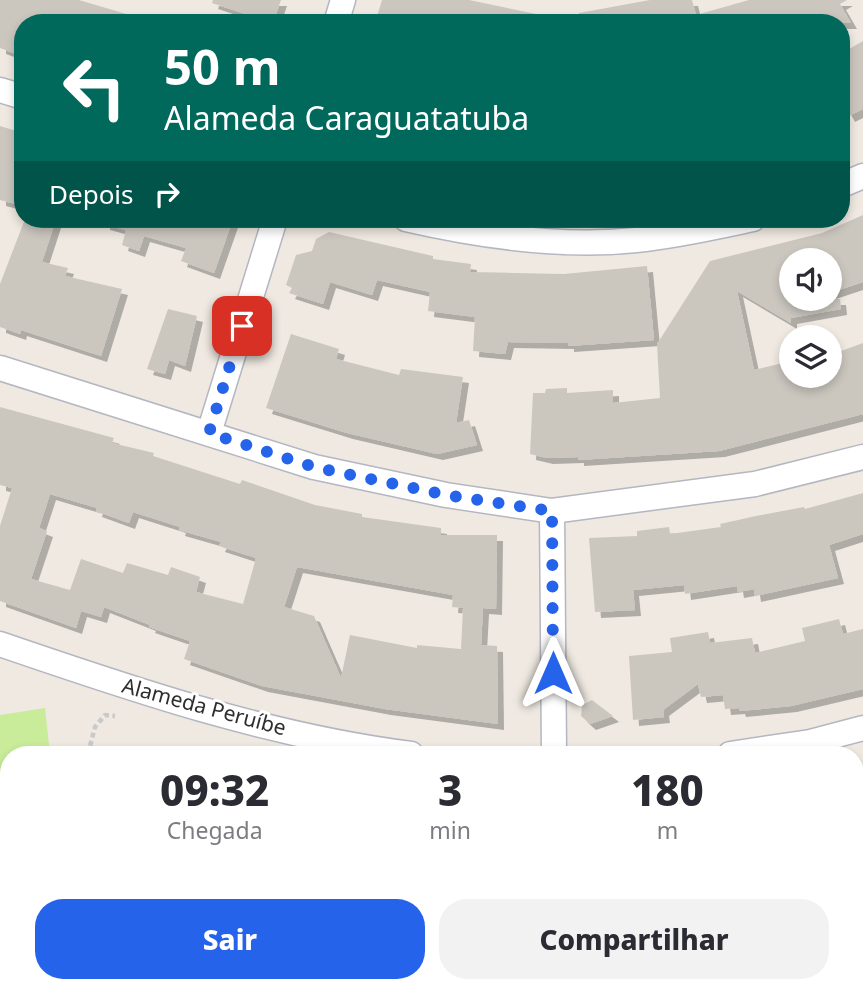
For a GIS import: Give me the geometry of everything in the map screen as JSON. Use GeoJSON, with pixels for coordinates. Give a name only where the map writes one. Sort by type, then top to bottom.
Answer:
{"type":"FeatureCollection","features":[{"type":"Feature","properties":{"kind":"street"},"geometry":{"type":"LineString","coordinates":[[209,433],[272,228]]}},
{"type":"Feature","properties":{"kind":"street"},"geometry":{"type":"LineString","coordinates":[[446,228],[548,242],[635,240],[702,228]]}},
{"type":"Feature","properties":{"kind":"street"},"geometry":{"type":"LineString","coordinates":[[0,368],[314,467],[446,495],[552,511],[755,484],[863,457]]}},
{"type":"Feature","properties":{"kind":"street"},"geometry":{"type":"LineString","coordinates":[[552,511],[554,746]]}},
{"type":"Feature","properties":{"kind":"street","name":"Alameda Peruíbe"},"geometry":{"type":"LineString","coordinates":[[0,644],[163,698],[353,746]]}},
{"type":"Feature","properties":{"kind":"street"},"geometry":{"type":"LineString","coordinates":[[779,746],[863,729]]}},
{"type":"Feature","properties":{"kind":"path"},"geometry":{"type":"LineString","coordinates":[[90,746],[95,727],[105,715],[115,716]]}},
{"type":"Feature","properties":{"kind":"green space"},"geometry":{"type":"Polygon","coordinates":[[[45,708],[49,746],[0,746],[0,715],[45,708]]]}},
{"type":"Feature","properties":{"kind":"building"},"geometry":{"type":"Polygon","coordinates":[[[0,0],[79,0],[126,14],[14,14],[14,53],[0,48],[0,0]]]}},
{"type":"Feature","properties":{"kind":"building"},"geometry":{"type":"Polygon","coordinates":[[[213,0],[281,0],[276,14],[246,14],[212,3],[213,0]]]}},
{"type":"Feature","properties":{"kind":"building"},"geometry":{"type":"Polygon","coordinates":[[[382,0],[469,0],[536,14],[378,14],[382,0]]]}},
{"type":"Feature","properties":{"kind":"building"},"geometry":{"type":"Polygon","coordinates":[[[650,0],[692,0],[696,14],[579,14],[650,0]]]}},
{"type":"Feature","properties":{"kind":"building"},"geometry":{"type":"Polygon","coordinates":[[[749,0],[847,0],[840,4],[846,14],[700,14],[749,0]]]}},
{"type":"Feature","properties":{"kind":"building"},"geometry":{"type":"Polygon","coordinates":[[[863,41],[863,109],[850,116],[850,48],[863,41]]]}},
{"type":"Feature","properties":{"kind":"building"},"geometry":{"type":"Polygon","coordinates":[[[0,126],[14,130],[14,204],[0,200],[0,126]]]}},
{"type":"Feature","properties":{"kind":"building"},"geometry":{"type":"Polygon","coordinates":[[[863,215],[863,282],[842,289],[842,248],[779,248],[779,311],[830,311],[791,318],[791,323],[737,291],[754,370],[779,364],[779,388],[842,388],[842,351],[863,343],[863,414],[719,451],[578,460],[578,457],[547,458],[530,454],[533,393],[567,388],[567,393],[613,390],[613,403],[660,398],[657,344],[710,261],[833,228],[850,228],[850,221],[863,215]]]}},
{"type":"Feature","properties":{"kind":"building"},"geometry":{"type":"Polygon","coordinates":[[[22,228],[53,228],[42,262],[68,268],[65,276],[122,289],[101,356],[21,330],[20,334],[0,327],[0,284],[22,228]]]}},
{"type":"Feature","properties":{"kind":"building"},"geometry":{"type":"Polygon","coordinates":[[[119,228],[230,228],[214,273],[181,261],[186,248],[144,236],[139,251],[122,245],[126,230],[119,228]]]}},
{"type":"Feature","properties":{"kind":"building"},"geometry":{"type":"Polygon","coordinates":[[[329,232],[433,256],[433,259],[471,264],[470,272],[564,274],[647,266],[654,340],[568,346],[568,343],[508,342],[505,354],[473,351],[475,317],[428,311],[430,292],[377,280],[372,295],[330,282],[323,304],[289,293],[292,288],[286,285],[296,255],[312,251],[316,239],[329,232]]]}},
{"type":"Feature","properties":{"kind":"building"},"geometry":{"type":"Polygon","coordinates":[[[168,309],[197,316],[185,366],[169,360],[165,374],[147,369],[168,309]]]}},
{"type":"Feature","properties":{"kind":"building"},"geometry":{"type":"Polygon","coordinates":[[[291,334],[339,349],[336,359],[399,375],[401,369],[463,377],[456,423],[469,420],[477,445],[437,454],[347,433],[266,408],[291,334]]]}},
{"type":"Feature","properties":{"kind":"building"},"geometry":{"type":"Polygon","coordinates":[[[0,407],[114,438],[112,443],[154,453],[153,456],[240,484],[242,480],[315,505],[362,514],[362,517],[441,528],[441,535],[497,535],[496,609],[483,608],[481,645],[497,646],[498,724],[385,709],[262,686],[184,659],[190,641],[104,607],[101,617],[81,611],[76,628],[0,601],[0,526],[12,488],[0,485],[0,407]],[[50,494],[39,528],[47,531],[31,579],[70,590],[81,559],[123,573],[127,563],[168,575],[171,567],[200,577],[196,592],[243,604],[256,558],[219,546],[221,542],[179,530],[180,527],[133,512],[129,523],[96,511],[97,508],[50,494]],[[297,567],[284,607],[314,616],[341,678],[350,635],[417,648],[417,645],[461,649],[463,608],[452,607],[453,595],[297,567]]]}},
{"type":"Feature","properties":{"kind":"building"},"geometry":{"type":"Polygon","coordinates":[[[863,493],[863,534],[829,545],[838,578],[755,596],[754,589],[738,592],[737,586],[685,594],[684,585],[633,590],[635,610],[595,612],[589,538],[637,536],[637,531],[669,527],[670,534],[721,527],[720,524],[804,507],[805,509],[863,493]]]}},
{"type":"Feature","properties":{"kind":"building"},"geometry":{"type":"Polygon","coordinates":[[[839,619],[843,634],[863,629],[863,689],[791,706],[740,711],[739,708],[725,709],[723,695],[701,697],[698,684],[663,710],[664,717],[633,720],[629,656],[672,652],[670,638],[708,632],[710,643],[752,638],[755,653],[805,641],[802,628],[839,619]]]}},
{"type":"Feature","properties":{"kind":"building"},"geometry":{"type":"Polygon","coordinates":[[[592,700],[613,716],[590,724],[581,716],[582,705],[592,700]]]}},
{"type":"Feature","properties":{"kind":"route"},"geometry":{"type":"LineString","coordinates":[[242,326],[209,433],[314,467],[446,495],[552,511],[553,673]]}}]}
